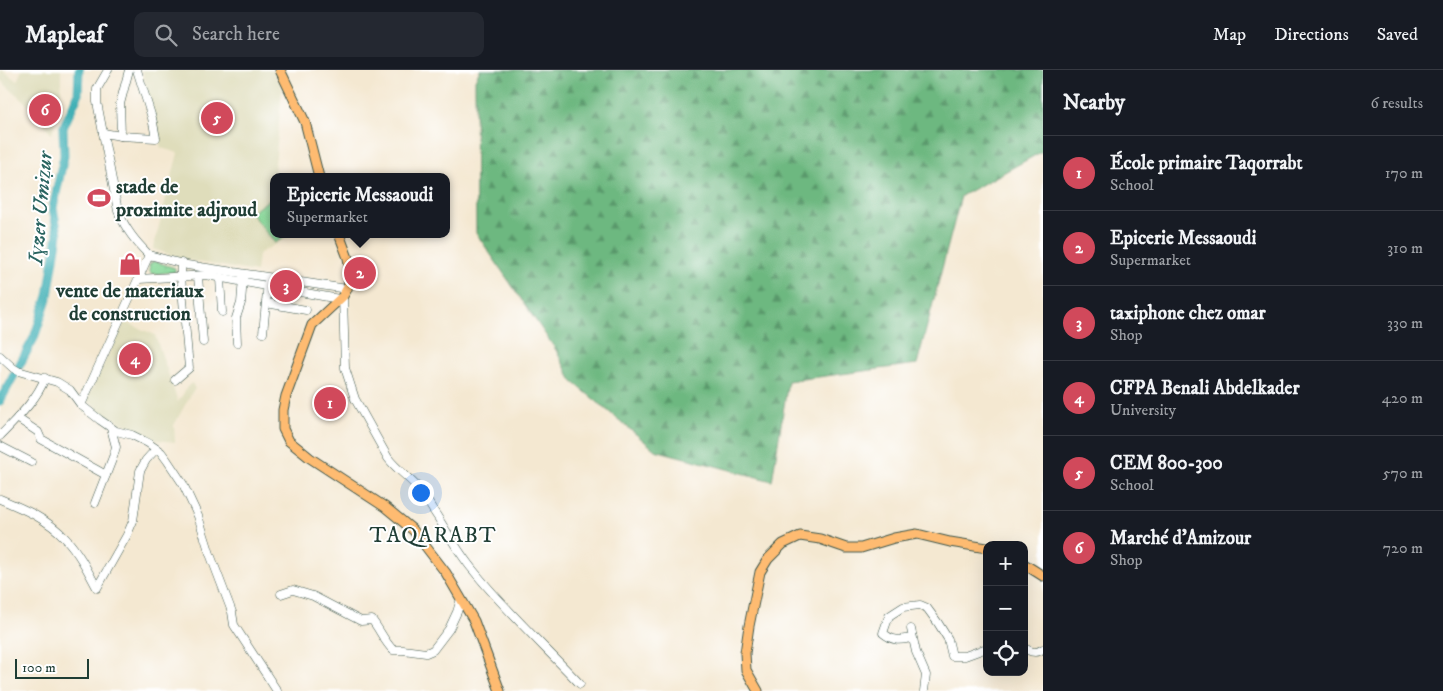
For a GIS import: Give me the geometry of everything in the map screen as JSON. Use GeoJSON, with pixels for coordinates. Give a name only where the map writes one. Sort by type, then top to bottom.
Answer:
{"type":"FeatureCollection","features":[{"type":"Feature","properties":{"kind":"main road"},"geometry":{"type":"LineString","coordinates":[[280,70],[305,122],[318,173]]}},
{"type":"Feature","properties":{"kind":"main road"},"geometry":{"type":"LineString","coordinates":[[340,238],[348,258],[351,276],[343,295],[312,326],[282,410],[283,429],[289,441],[310,458],[385,506],[412,530],[446,573],[474,621],[500,691]]}},
{"type":"Feature","properties":{"kind":"main road"},"geometry":{"type":"LineString","coordinates":[[758,691],[746,670],[745,653],[749,626],[760,572],[768,559],[783,544],[800,536],[820,539],[846,548],[861,548],[894,538],[916,534],[983,547]]}},
{"type":"Feature","properties":{"kind":"main road"},"geometry":{"type":"LineString","coordinates":[[1028,567],[1043,576]]}},
{"type":"Feature","properties":{"kind":"street"},"geometry":{"type":"LineString","coordinates":[[108,70],[97,89],[103,133],[118,211],[133,238],[149,255],[243,277],[268,286],[343,295]]}},
{"type":"Feature","properties":{"kind":"street"},"geometry":{"type":"LineString","coordinates":[[121,136],[120,104],[129,70]]}},
{"type":"Feature","properties":{"kind":"street"},"geometry":{"type":"LineString","coordinates":[[103,133],[156,138],[152,118],[137,70]]}},
{"type":"Feature","properties":{"kind":"street"},"geometry":{"type":"LineString","coordinates":[[81,405],[149,255]]}},
{"type":"Feature","properties":{"kind":"street"},"geometry":{"type":"LineString","coordinates":[[175,380],[189,368],[181,263]]}},
{"type":"Feature","properties":{"kind":"street"},"geometry":{"type":"LineString","coordinates":[[139,279],[206,275],[220,278],[268,277],[343,295]]}},
{"type":"Feature","properties":{"kind":"street"},"geometry":{"type":"LineString","coordinates":[[198,276],[203,342]]}},
{"type":"Feature","properties":{"kind":"street"},"geometry":{"type":"LineString","coordinates":[[237,342],[236,318],[241,303],[243,277]]}},
{"type":"Feature","properties":{"kind":"street"},"geometry":{"type":"LineString","coordinates":[[263,332],[268,277]]}},
{"type":"Feature","properties":{"kind":"street"},"geometry":{"type":"LineString","coordinates":[[220,278],[222,312]]}},
{"type":"Feature","properties":{"kind":"street"},"geometry":{"type":"LineString","coordinates":[[343,295],[345,368],[355,399],[388,458],[422,492],[453,542],[494,595],[580,684]]}},
{"type":"Feature","properties":{"kind":"street"},"geometry":{"type":"LineString","coordinates":[[266,303],[306,310]]}},
{"type":"Feature","properties":{"kind":"street"},"geometry":{"type":"LineString","coordinates":[[0,356],[18,371],[56,382],[70,390],[81,405],[111,428],[132,435],[156,449],[167,460],[183,484],[198,516],[232,612],[234,625],[277,691]]}},
{"type":"Feature","properties":{"kind":"street"},"geometry":{"type":"LineString","coordinates":[[0,436],[31,402],[41,389],[45,378]]}},
{"type":"Feature","properties":{"kind":"street"},"geometry":{"type":"LineString","coordinates":[[18,417],[38,432],[41,438],[106,476]]}},
{"type":"Feature","properties":{"kind":"street"},"geometry":{"type":"LineString","coordinates":[[95,503],[116,447],[111,428]]}},
{"type":"Feature","properties":{"kind":"street"},"geometry":{"type":"LineString","coordinates":[[0,446],[31,462]]}},
{"type":"Feature","properties":{"kind":"street"},"geometry":{"type":"LineString","coordinates":[[0,499],[26,510],[46,522],[64,538],[74,549],[97,588],[133,521],[140,471],[146,460],[156,449]]}},
{"type":"Feature","properties":{"kind":"street"},"geometry":{"type":"LineString","coordinates":[[281,594],[293,590],[300,592],[313,596],[361,621],[372,620],[393,650],[426,653],[433,650],[449,629],[457,612],[460,599]]}},
{"type":"Feature","properties":{"kind":"street"},"geometry":{"type":"LineString","coordinates":[[912,638],[899,640],[890,638],[883,633],[889,616],[903,608],[920,604],[927,608],[948,639],[952,656],[965,656],[983,649]]}},
{"type":"Feature","properties":{"kind":"street"},"geometry":{"type":"LineString","coordinates":[[911,629],[918,659],[926,675],[924,691]]}},
{"type":"Feature","properties":{"kind":"street"},"geometry":{"type":"LineString","coordinates":[[1028,650],[1039,652],[1043,649]]}},
{"type":"Feature","properties":{"kind":"shaded area"},"geometry":{"type":"Polygon","coordinates":[[[0,70],[3,70],[17,81],[22,70],[61,70],[61,94],[52,134],[24,101],[0,80],[0,70]]]}},
{"type":"Feature","properties":{"kind":"shaded area"},"geometry":{"type":"Polygon","coordinates":[[[142,70],[274,70],[282,89],[274,173],[270,173],[270,238],[287,238],[258,254],[256,272],[187,260],[153,249],[178,153],[161,148],[142,70]]]}},
{"type":"Feature","properties":{"kind":"shaded area"},"geometry":{"type":"Polygon","coordinates":[[[125,322],[155,335],[178,402],[189,385],[192,383],[195,389],[174,425],[175,442],[155,440],[95,409],[97,406],[86,401],[125,322]]]}},
{"type":"Feature","properties":{"kind":"green space"},"geometry":{"type":"Polygon","coordinates":[[[480,70],[1043,70],[1043,151],[961,196],[917,364],[788,381],[772,481],[655,450],[572,381],[556,350],[476,233],[475,80],[480,70]]]}},
{"type":"Feature","properties":{"kind":"green space"},"geometry":{"type":"Polygon","coordinates":[[[270,199],[270,237],[251,213],[270,199]]]}},
{"type":"Feature","properties":{"kind":"green space"},"geometry":{"type":"Polygon","coordinates":[[[271,238],[282,238],[275,243],[271,238]]]}},
{"type":"Feature","properties":{"kind":"green space"},"geometry":{"type":"Polygon","coordinates":[[[154,261],[175,268],[175,272],[152,274],[149,265],[154,261]]]}},
{"type":"Feature","properties":{"kind":"waterway","name":"Iɣzer Umiẓur"},"geometry":{"type":"LineString","coordinates":[[0,401],[34,338],[48,296],[58,234],[53,208],[64,156],[63,128],[78,95],[79,70]]}},
{"type":"Feature","properties":{"kind":"place","name":"Marché d'Amizour"},"geometry":{"type":"Point","coordinates":[45,110]}},
{"type":"Feature","properties":{"kind":"place","name":"CEM 800-300"},"geometry":{"type":"Point","coordinates":[217,118]}},
{"type":"Feature","properties":{"kind":"place","name":"stade de proximite adjroud"},"geometry":{"type":"Point","coordinates":[99,198]}},
{"type":"Feature","properties":{"kind":"place","name":"vente de materiaux de construction"},"geometry":{"type":"Point","coordinates":[130,264]}},
{"type":"Feature","properties":{"kind":"place","name":"Epicerie Messaoudi"},"geometry":{"type":"Point","coordinates":[360,273]}},
{"type":"Feature","properties":{"kind":"place","name":"taxiphone chez omar"},"geometry":{"type":"Point","coordinates":[286,286]}},
{"type":"Feature","properties":{"kind":"place","name":"CFPA Benali Abdelkader"},"geometry":{"type":"Point","coordinates":[135,359]}},
{"type":"Feature","properties":{"kind":"place","name":"École primaire Taqorrabt"},"geometry":{"type":"Point","coordinates":[330,403]}},
{"type":"Feature","properties":{"kind":"district","name":"TAQARABT"},"geometry":{"type":"Point","coordinates":[433,534]}}]}
